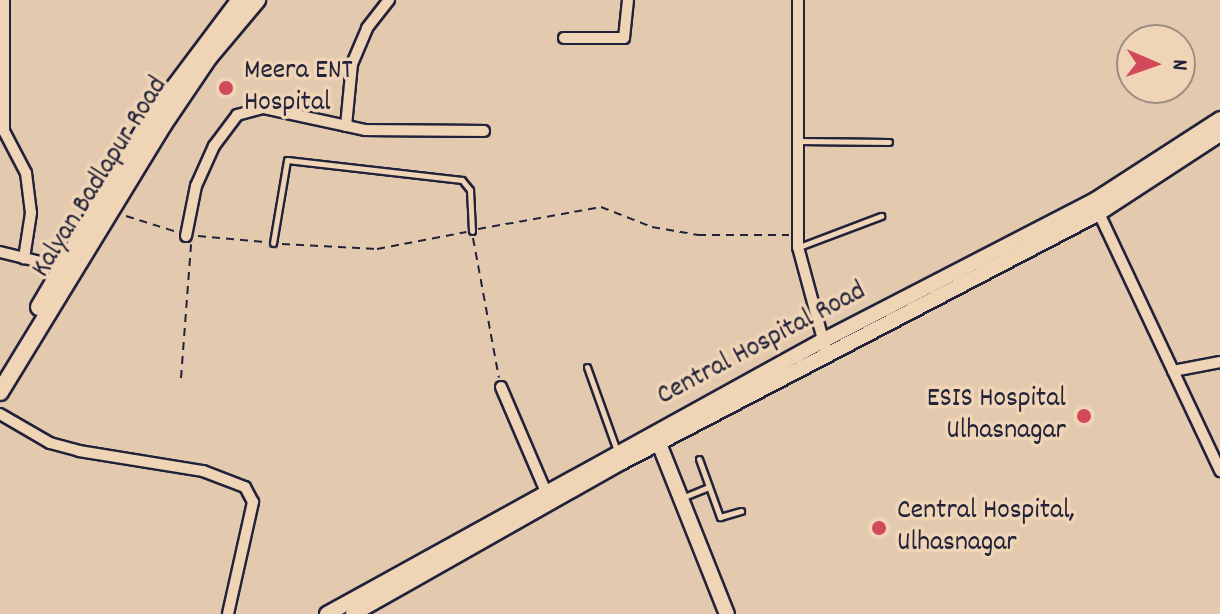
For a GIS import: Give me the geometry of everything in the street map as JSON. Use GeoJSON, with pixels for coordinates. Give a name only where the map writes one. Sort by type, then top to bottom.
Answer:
{"type":"FeatureCollection","features":[{"type":"Feature","properties":{"kind":"main road","name":"Kalyan Badlapur Road"},"geometry":{"type":"LineString","coordinates":[[0,392],[149,121],[240,0]]}},
{"type":"Feature","properties":{"kind":"main road","name":"Kalyan Badlapur Road"},"geometry":{"type":"LineString","coordinates":[[0,370],[209,57],[257,0]]}},
{"type":"Feature","properties":{"kind":"street"},"geometry":{"type":"LineString","coordinates":[[4,0],[4,131],[26,173],[31,213],[24,258]]}},
{"type":"Feature","properties":{"kind":"street"},"geometry":{"type":"LineString","coordinates":[[346,126],[352,64],[367,28],[389,0]]}},
{"type":"Feature","properties":{"kind":"street"},"geometry":{"type":"LineString","coordinates":[[564,38],[624,38],[628,0]]}},
{"type":"Feature","properties":{"kind":"street"},"geometry":{"type":"LineString","coordinates":[[798,0],[798,247],[825,347]]}},
{"type":"Feature","properties":{"kind":"street"},"geometry":{"type":"LineString","coordinates":[[186,236],[196,186],[214,146],[237,115],[264,108],[346,126],[484,131]]}},
{"type":"Feature","properties":{"kind":"street","name":"Central Hospital Road"},"geometry":{"type":"LineString","coordinates":[[1096,207],[1220,119]]}},
{"type":"Feature","properties":{"kind":"street","name":"Central Hospital Road"},"geometry":{"type":"LineString","coordinates":[[327,614],[825,347],[1096,207],[1220,134]]}},
{"type":"Feature","properties":{"kind":"street"},"geometry":{"type":"LineString","coordinates":[[1096,207],[1220,471]]}},
{"type":"Feature","properties":{"kind":"street"},"geometry":{"type":"LineString","coordinates":[[0,252],[67,269]]}},
{"type":"Feature","properties":{"kind":"street"},"geometry":{"type":"LineString","coordinates":[[1173,371],[1220,362]]}},
{"type":"Feature","properties":{"kind":"street"},"geometry":{"type":"LineString","coordinates":[[501,387],[548,496]]}},
{"type":"Feature","properties":{"kind":"street"},"geometry":{"type":"LineString","coordinates":[[0,414],[64,447],[203,471],[245,487],[253,502],[228,614]]}},
{"type":"Feature","properties":{"kind":"street"},"geometry":{"type":"LineString","coordinates":[[657,438],[727,614]]}},
{"type":"Feature","properties":{"kind":"street","name":"Central Hospital Road"},"geometry":{"type":"LineString","coordinates":[[353,614],[618,452],[657,438]]}},
{"type":"Feature","properties":{"kind":"lane"},"geometry":{"type":"LineString","coordinates":[[799,141],[889,142]]}},
{"type":"Feature","properties":{"kind":"lane"},"geometry":{"type":"LineString","coordinates":[[273,243],[287,160],[462,180],[470,190],[472,231]]}},
{"type":"Feature","properties":{"kind":"lane"},"geometry":{"type":"LineString","coordinates":[[798,247],[881,216]]}},
{"type":"Feature","properties":{"kind":"lane"},"geometry":{"type":"LineString","coordinates":[[587,367],[618,452]]}},
{"type":"Feature","properties":{"kind":"lane"},"geometry":{"type":"LineString","coordinates":[[699,459],[720,517],[741,511]]}},
{"type":"Feature","properties":{"kind":"lane"},"geometry":{"type":"LineString","coordinates":[[681,498],[709,487]]}},
{"type":"Feature","properties":{"kind":"path"},"geometry":{"type":"LineString","coordinates":[[181,378],[192,236],[377,249],[601,207],[652,227],[698,235],[798,234]]}},
{"type":"Feature","properties":{"kind":"path"},"geometry":{"type":"LineString","coordinates":[[110,209],[186,236]]}},
{"type":"Feature","properties":{"kind":"path"},"geometry":{"type":"LineString","coordinates":[[472,231],[501,387]]}},
{"type":"Feature","properties":{"kind":"place","name":"Meera ENT Hospital"},"geometry":{"type":"Point","coordinates":[226,88]}},
{"type":"Feature","properties":{"kind":"place","name":"ESIS Hospital Ulhasnagar"},"geometry":{"type":"Point","coordinates":[1084,416]}},
{"type":"Feature","properties":{"kind":"place","name":"Central Hospital, Ulhasnagar"},"geometry":{"type":"Point","coordinates":[879,528]}}]}
